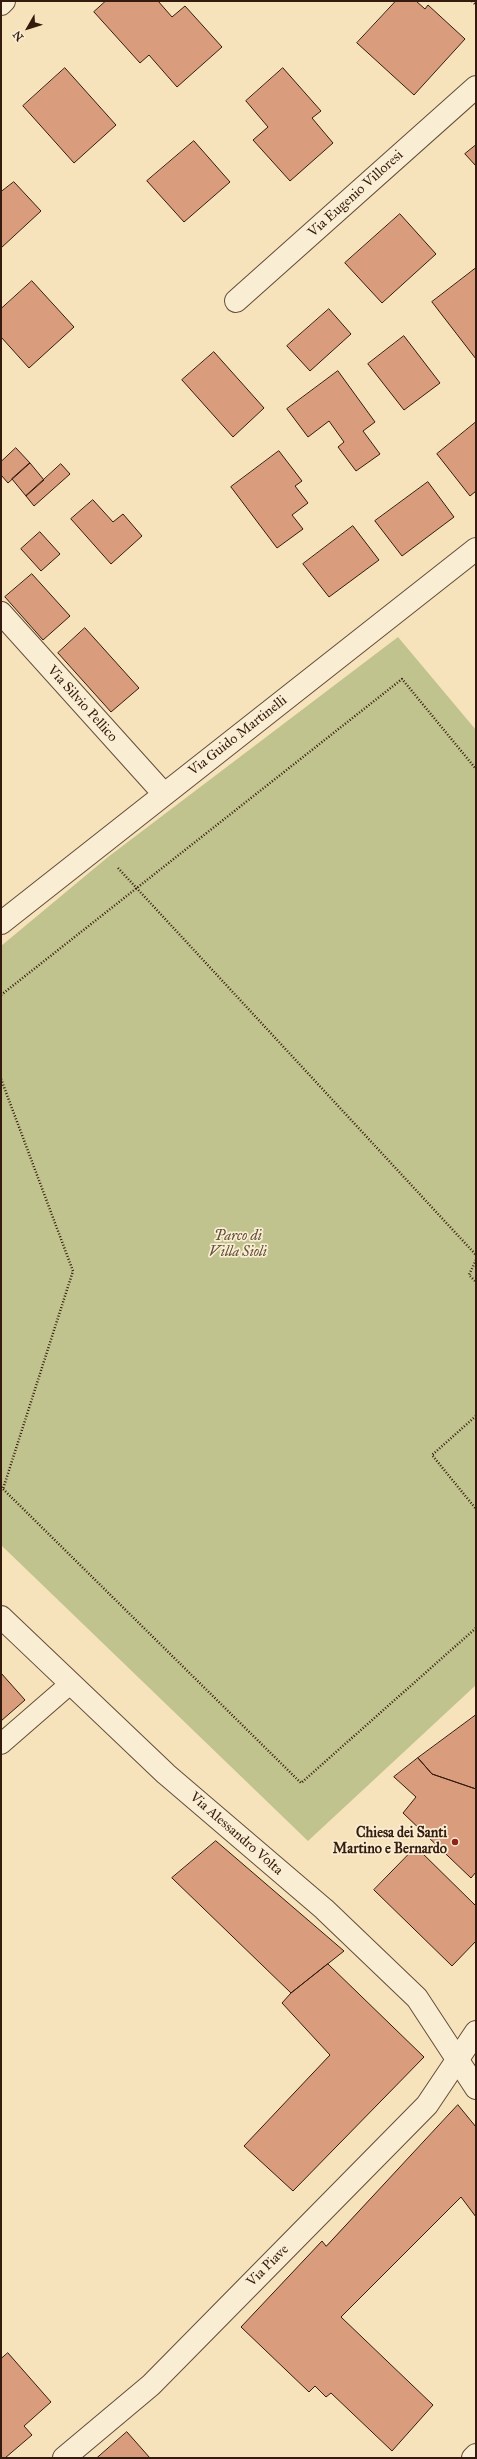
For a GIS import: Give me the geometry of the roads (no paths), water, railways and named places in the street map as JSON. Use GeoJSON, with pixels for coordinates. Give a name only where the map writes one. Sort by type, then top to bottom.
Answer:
{"type":"FeatureCollection","features":[{"type":"Feature","properties":{"kind":"street"},"geometry":{"type":"LineString","coordinates":[[1,4],[4,1]]}},
{"type":"Feature","properties":{"kind":"street","name":"Via Eugenio Villoresi"},"geometry":{"type":"LineString","coordinates":[[236,301],[476,87]]}},
{"type":"Feature","properties":{"kind":"street","name":"Via Guido Martinelli"},"geometry":{"type":"LineString","coordinates":[[1,923],[98,845],[476,549]]}},
{"type":"Feature","properties":{"kind":"street","name":"Via Silvio Pellico"},"geometry":{"type":"LineString","coordinates":[[1,613],[164,794]]}},
{"type":"Feature","properties":{"kind":"street","name":"Via Alessandro Volta"},"geometry":{"type":"LineString","coordinates":[[1,1617],[166,1774],[324,1909],[375,1956],[417,1998],[476,2088]]}},
{"type":"Feature","properties":{"kind":"street","name":"Via Piave"},"geometry":{"type":"LineString","coordinates":[[64,2458],[151,2385],[427,2105],[458,2061],[476,2032]]}},
{"type":"Feature","properties":{"kind":"street"},"geometry":{"type":"LineString","coordinates":[[473,2458],[476,2455]]}},
{"type":"Feature","properties":{"kind":"lane"},"geometry":{"type":"LineString","coordinates":[[1,1744],[70,1684]]}},
{"type":"Feature","properties":{"kind":"place","name":"Chiesa dei Santi Martino e Bernardo"},"geometry":{"type":"Point","coordinates":[455,1842]}},
{"type":"Feature","properties":{"kind":"park label","name":"Parco di Villa Sioli"},"geometry":{"type":"Point","coordinates":[238,1246]}}]}
